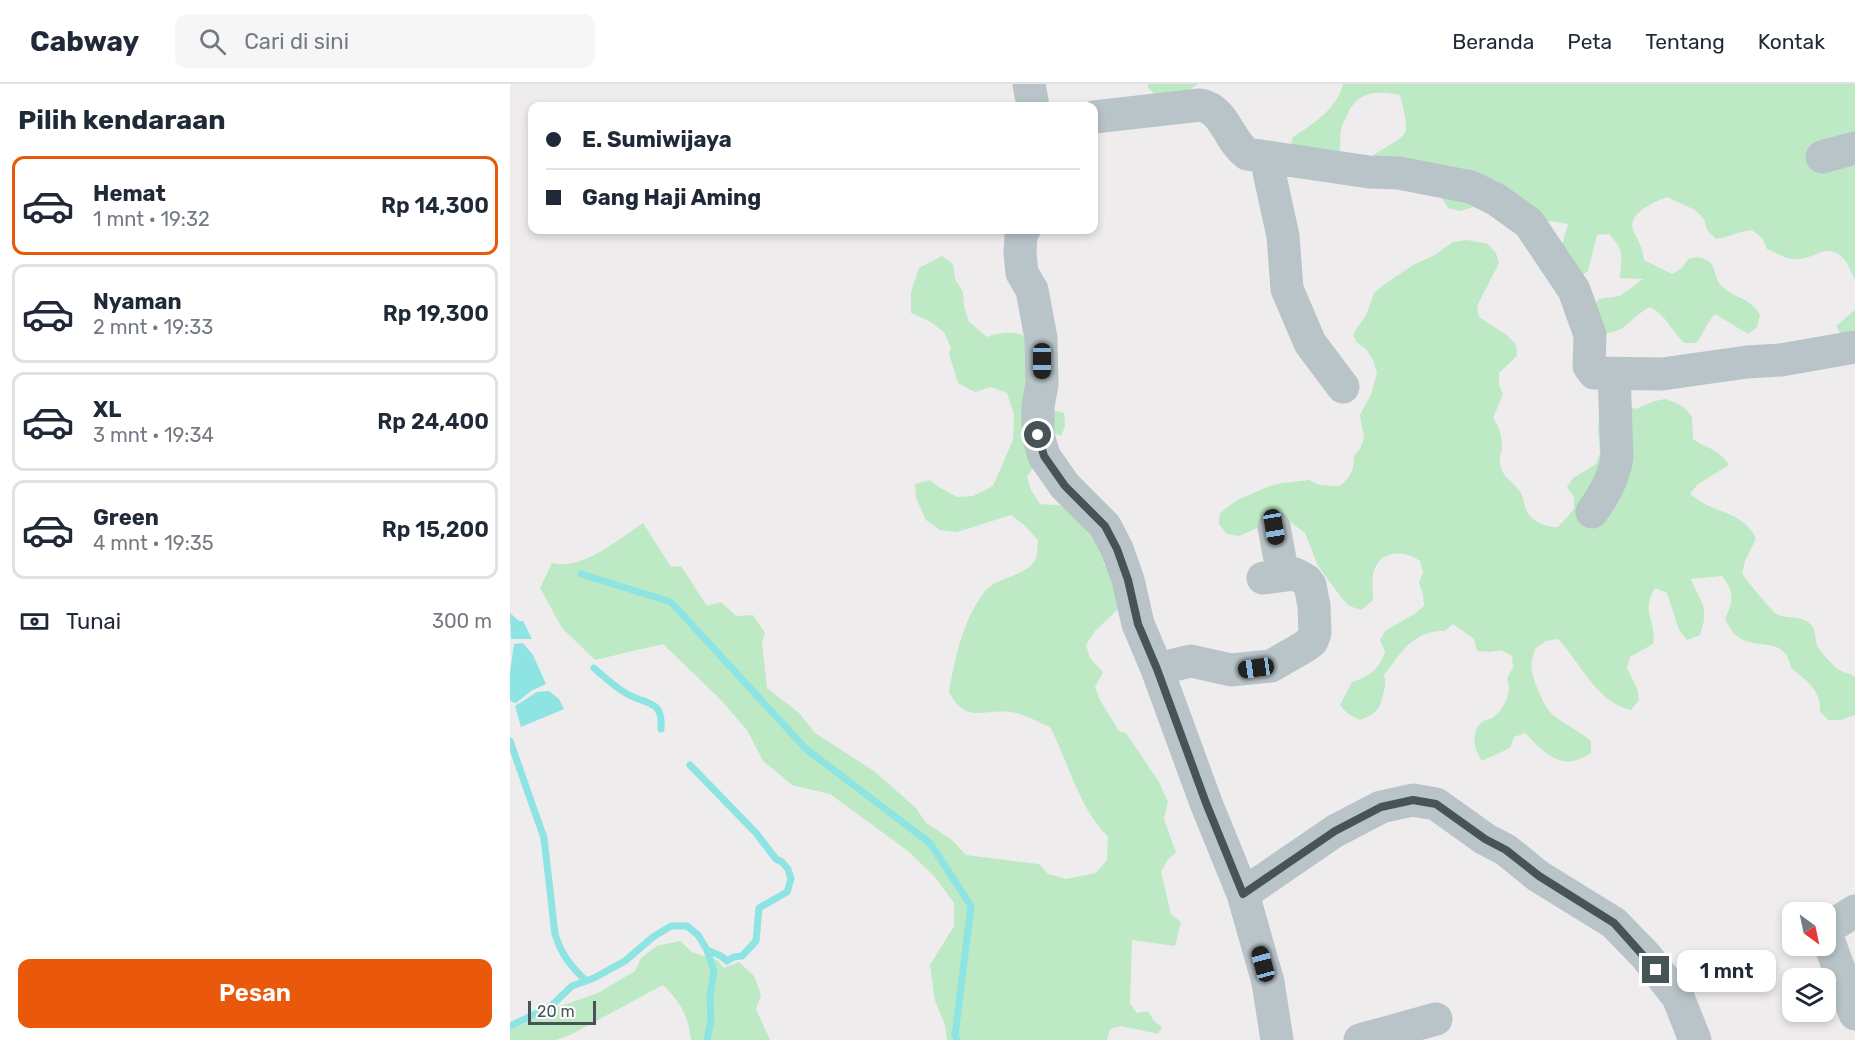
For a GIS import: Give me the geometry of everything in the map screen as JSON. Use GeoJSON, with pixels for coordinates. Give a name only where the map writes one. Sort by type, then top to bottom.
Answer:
{"type":"FeatureCollection","features":[{"type":"Feature","properties":{"kind":"street"},"geometry":{"type":"LineString","coordinates":[[1029,84],[1032,102]]}},
{"type":"Feature","properties":{"kind":"street"},"geometry":{"type":"LineString","coordinates":[[1098,117],[1200,105],[1209,106],[1218,114],[1239,148],[1246,154],[1369,172],[1399,173],[1470,187],[1516,212],[1529,224],[1574,290],[1590,335],[1590,372],[1617,457],[1610,484],[1592,513]]}},
{"type":"Feature","properties":{"kind":"street"},"geometry":{"type":"LineString","coordinates":[[1822,157],[1855,148]]}},
{"type":"Feature","properties":{"kind":"street"},"geometry":{"type":"LineString","coordinates":[[1268,158],[1283,236],[1287,289],[1310,343],[1343,387]]}},
{"type":"Feature","properties":{"kind":"street"},"geometry":{"type":"LineString","coordinates":[[1022,234],[1022,273],[1032,290],[1041,338],[1042,384],[1038,406],[1038,435],[1044,456],[1065,486],[1105,526],[1113,542],[1128,580],[1138,624],[1243,894],[1268,982],[1277,1040]]}},
{"type":"Feature","properties":{"kind":"street"},"geometry":{"type":"LineString","coordinates":[[1590,372],[1662,375],[1747,362],[1781,360],[1855,347]]}},
{"type":"Feature","properties":{"kind":"street"},"geometry":{"type":"LineString","coordinates":[[1157,669],[1191,661],[1231,670],[1271,666],[1312,641],[1315,633],[1314,606],[1310,585],[1295,574],[1273,577],[1274,527]]}},
{"type":"Feature","properties":{"kind":"street"},"geometry":{"type":"LineString","coordinates":[[1243,894],[1335,831],[1381,807],[1413,800],[1436,804],[1506,850],[1539,876],[1614,923],[1646,956],[1678,997],[1695,1039]]}},
{"type":"Feature","properties":{"kind":"street"},"geometry":{"type":"LineString","coordinates":[[1855,911],[1828,928],[1826,933],[1855,1014]]}},
{"type":"Feature","properties":{"kind":"street"},"geometry":{"type":"LineString","coordinates":[[1360,1040],[1436,1019]]}},
{"type":"Feature","properties":{"kind":"green space"},"geometry":{"type":"Polygon","coordinates":[[[1148,84],[1198,84],[1184,93],[1158,97],[1148,88],[1148,84]]]}},
{"type":"Feature","properties":{"kind":"green space"},"geometry":{"type":"Polygon","coordinates":[[[1343,84],[1855,84],[1855,279],[1843,258],[1831,251],[1801,259],[1787,258],[1767,249],[1762,238],[1752,230],[1716,239],[1707,230],[1704,219],[1695,210],[1667,197],[1642,210],[1634,220],[1632,226],[1644,260],[1672,274],[1682,268],[1688,259],[1704,259],[1713,267],[1718,281],[1725,289],[1756,309],[1760,315],[1757,327],[1748,334],[1715,314],[1696,343],[1684,343],[1664,318],[1650,307],[1626,326],[1614,332],[1596,333],[1591,309],[1599,299],[1620,296],[1643,279],[1620,278],[1621,254],[1614,240],[1609,234],[1597,235],[1588,271],[1577,279],[1561,248],[1568,224],[1549,221],[1540,229],[1484,204],[1460,211],[1448,208],[1441,197],[1372,156],[1404,133],[1406,120],[1400,95],[1370,94],[1353,105],[1340,134],[1337,162],[1290,148],[1293,137],[1330,108],[1343,84]]]}},
{"type":"Feature","properties":{"kind":"green space"},"geometry":{"type":"Polygon","coordinates":[[[1467,240],[1488,244],[1496,253],[1499,263],[1477,306],[1479,317],[1508,336],[1516,345],[1517,356],[1499,373],[1499,385],[1503,394],[1493,418],[1501,436],[1501,468],[1521,493],[1530,516],[1542,524],[1558,527],[1574,509],[1574,497],[1567,487],[1573,478],[1596,464],[1600,453],[1598,429],[1600,415],[1625,404],[1635,409],[1665,399],[1685,408],[1692,417],[1693,439],[1716,451],[1729,465],[1698,484],[1690,494],[1708,506],[1738,518],[1753,532],[1756,539],[1742,573],[1775,613],[1801,619],[1812,625],[1817,645],[1823,654],[1836,668],[1855,677],[1855,715],[1841,720],[1828,720],[1820,711],[1820,703],[1815,691],[1791,667],[1786,655],[1779,648],[1741,639],[1732,631],[1725,618],[1730,606],[1731,591],[1722,576],[1691,579],[1703,606],[1704,618],[1700,635],[1687,640],[1679,630],[1667,593],[1655,588],[1649,604],[1654,635],[1653,644],[1630,657],[1627,668],[1637,688],[1639,700],[1631,710],[1619,706],[1599,691],[1558,639],[1546,641],[1535,649],[1532,672],[1546,706],[1557,718],[1591,741],[1591,753],[1581,759],[1563,761],[1555,758],[1547,754],[1525,733],[1514,737],[1510,748],[1482,761],[1474,741],[1476,731],[1482,722],[1495,716],[1505,703],[1509,689],[1507,678],[1513,668],[1512,656],[1501,650],[1477,651],[1474,639],[1453,624],[1445,631],[1424,634],[1409,644],[1384,675],[1382,700],[1373,714],[1360,720],[1348,714],[1340,705],[1352,682],[1368,675],[1380,663],[1385,652],[1380,640],[1385,631],[1424,606],[1419,583],[1423,572],[1420,561],[1406,555],[1386,556],[1380,561],[1373,575],[1373,600],[1361,610],[1349,606],[1341,597],[1318,566],[1305,533],[1289,521],[1262,526],[1239,536],[1227,534],[1219,524],[1220,513],[1237,500],[1270,486],[1309,480],[1319,485],[1340,486],[1348,478],[1353,468],[1354,456],[1360,449],[1364,438],[1360,415],[1371,394],[1377,373],[1373,360],[1366,349],[1356,342],[1353,334],[1366,315],[1374,293],[1413,265],[1435,255],[1453,242],[1467,240]]]}},
{"type":"Feature","properties":{"kind":"green space"},"geometry":{"type":"Polygon","coordinates":[[[942,256],[953,264],[955,279],[963,292],[969,322],[987,337],[1008,333],[1029,338],[1026,366],[1041,407],[1064,413],[1065,426],[1061,436],[1055,434],[1027,477],[1031,490],[1040,504],[1070,506],[1088,534],[1102,528],[1109,546],[1103,566],[1118,558],[1119,608],[1095,631],[1086,645],[1090,658],[1103,672],[1095,687],[1100,700],[1119,731],[1126,733],[1159,782],[1168,802],[1164,819],[1176,853],[1168,859],[1161,872],[1171,914],[1181,922],[1175,946],[1132,940],[1130,1003],[1137,1013],[1148,1011],[1154,1021],[1162,1027],[1158,1034],[1121,1026],[1110,1029],[1107,1040],[947,1040],[945,1025],[935,1001],[930,965],[954,926],[954,903],[935,877],[908,851],[830,794],[792,785],[763,761],[747,730],[720,699],[663,644],[595,660],[562,628],[540,588],[552,563],[564,564],[588,558],[612,545],[643,523],[671,567],[681,566],[707,606],[721,602],[736,616],[753,615],[765,633],[762,642],[767,688],[799,713],[815,733],[874,771],[916,808],[926,823],[951,839],[966,855],[1039,864],[1048,874],[1066,879],[1096,873],[1107,860],[1108,837],[1089,813],[1050,727],[1015,713],[968,712],[955,702],[949,692],[961,639],[977,602],[991,586],[1032,564],[1037,556],[1038,540],[1011,515],[957,532],[940,530],[926,520],[916,498],[915,484],[930,480],[957,497],[973,496],[993,486],[1013,440],[1014,415],[1007,393],[991,387],[975,392],[958,383],[949,354],[951,348],[944,332],[929,321],[911,313],[911,292],[919,268],[942,256]]]}},
{"type":"Feature","properties":{"kind":"green space"},"geometry":{"type":"Polygon","coordinates":[[[1855,310],[1855,356],[1836,326],[1855,310]]]}},
{"type":"Feature","properties":{"kind":"green space"},"geometry":{"type":"Polygon","coordinates":[[[680,941],[692,952],[717,960],[724,968],[739,962],[754,976],[761,995],[756,1009],[770,1040],[691,1040],[683,1010],[663,985],[570,1035],[556,1040],[510,1040],[510,1030],[561,1006],[598,993],[635,971],[641,958],[657,946],[680,941]]]}},
{"type":"Feature","properties":{"kind":"water"},"geometry":{"type":"Polygon","coordinates":[[[510,613],[519,621],[523,621],[532,639],[511,639],[510,613]]]}},
{"type":"Feature","properties":{"kind":"water"},"geometry":{"type":"Polygon","coordinates":[[[523,643],[533,655],[546,684],[531,691],[516,703],[510,700],[510,672],[514,644],[523,643]]]}},
{"type":"Feature","properties":{"kind":"water"},"geometry":{"type":"Polygon","coordinates":[[[549,691],[559,699],[564,709],[521,727],[515,706],[537,692],[549,691]]]}},
{"type":"Feature","properties":{"kind":"waterway"},"geometry":{"type":"LineString","coordinates":[[581,574],[671,602],[806,749],[930,843],[971,906],[955,1035],[957,1040]]}},
{"type":"Feature","properties":{"kind":"waterway"},"geometry":{"type":"LineString","coordinates":[[594,668],[624,692],[657,708],[660,713],[661,729]]}},
{"type":"Feature","properties":{"kind":"waterway"},"geometry":{"type":"LineString","coordinates":[[510,741],[544,838],[555,934],[567,960],[586,981]]}},
{"type":"Feature","properties":{"kind":"waterway"},"geometry":{"type":"LineString","coordinates":[[690,765],[756,833],[776,859],[782,862],[788,869],[791,879],[787,892],[759,908],[756,941],[742,956],[727,961],[707,950]]}},
{"type":"Feature","properties":{"kind":"waterway"},"geometry":{"type":"LineString","coordinates":[[510,1026],[550,1007],[572,986],[594,978],[625,961],[653,937],[671,926],[687,926],[698,935],[707,950],[714,971],[710,996],[711,1020],[707,1040]]}},
{"type":"Feature","properties":{"kind":"route"},"geometry":{"type":"LineString","coordinates":[[1038,435],[1044,456],[1065,486],[1105,526],[1117,549],[1128,580],[1138,624],[1243,894],[1335,831],[1381,807],[1413,800],[1436,804],[1485,839],[1506,850],[1539,876],[1614,923],[1646,956],[1656,970]]}}]}
